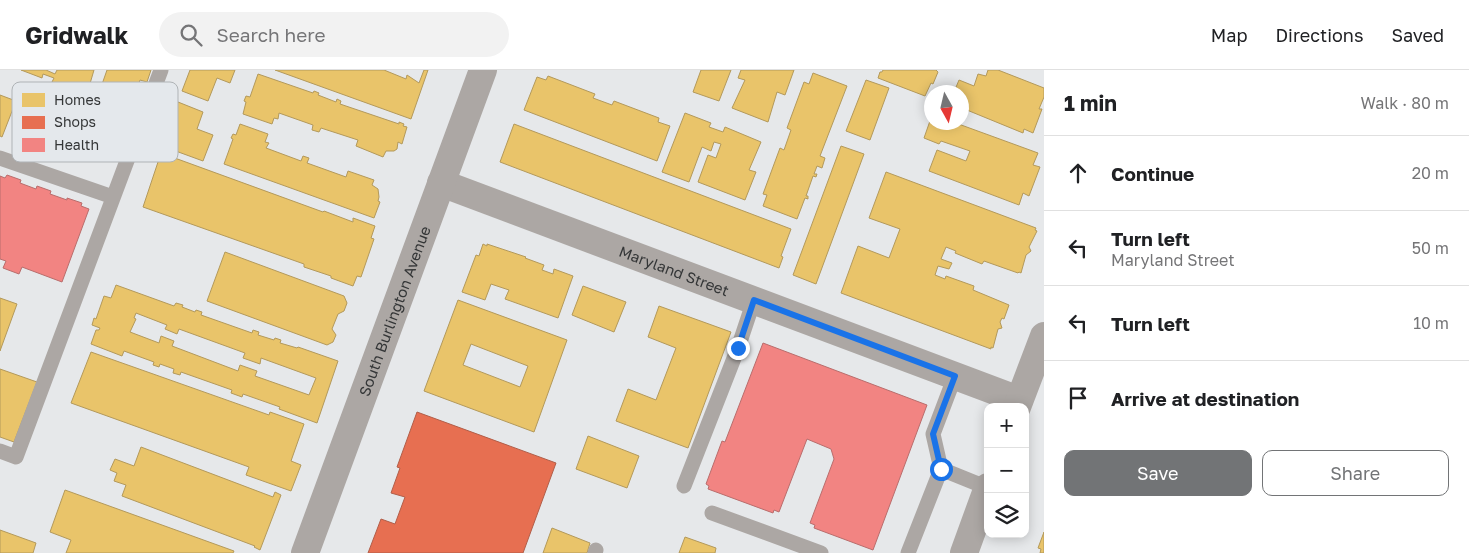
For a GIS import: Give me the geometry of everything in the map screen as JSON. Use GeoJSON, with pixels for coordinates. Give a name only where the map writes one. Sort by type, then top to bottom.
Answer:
{"type":"FeatureCollection","features":[{"type":"Feature","properties":{"kind":"street","name":"South Burlington Avenue"},"geometry":{"type":"LineString","coordinates":[[305,553],[483,70]]}},
{"type":"Feature","properties":{"kind":"street","name":"Maryland Street"},"geometry":{"type":"LineString","coordinates":[[441,183],[955,376],[1018,403]]}},
{"type":"Feature","properties":{"kind":"street"},"geometry":{"type":"LineString","coordinates":[[1018,403],[1044,336]]}},
{"type":"Feature","properties":{"kind":"street"},"geometry":{"type":"LineString","coordinates":[[964,553],[986,493]]}},
{"type":"Feature","properties":{"kind":"lane"},"geometry":{"type":"LineString","coordinates":[[156,82],[161,70]]}},
{"type":"Feature","properties":{"kind":"lane"},"geometry":{"type":"LineString","coordinates":[[0,158],[113,197]]}},
{"type":"Feature","properties":{"kind":"lane"},"geometry":{"type":"LineString","coordinates":[[0,451],[16,457],[126,162]]}},
{"type":"Feature","properties":{"kind":"lane"},"geometry":{"type":"LineString","coordinates":[[684,486],[738,348],[754,300]]}},
{"type":"Feature","properties":{"kind":"lane"},"geometry":{"type":"LineString","coordinates":[[908,553],[941,469],[933,434],[955,376]]}},
{"type":"Feature","properties":{"kind":"lane"},"geometry":{"type":"LineString","coordinates":[[941,469],[984,485]]}},
{"type":"Feature","properties":{"kind":"lane"},"geometry":{"type":"LineString","coordinates":[[712,513],[821,553]]}},
{"type":"Feature","properties":{"kind":"building: Homes"},"geometry":{"type":"Polygon","coordinates":[[[21,70],[46,70],[55,74],[57,70],[94,70],[90,82],[52,82],[54,78],[43,74],[42,78],[21,70]]]}},
{"type":"Feature","properties":{"kind":"building: Homes"},"geometry":{"type":"Polygon","coordinates":[[[107,70],[151,70],[147,82],[140,80],[139,82],[103,82],[107,70]]]}},
{"type":"Feature","properties":{"kind":"building: Homes"},"geometry":{"type":"Polygon","coordinates":[[[190,70],[235,70],[230,83],[217,78],[208,101],[182,91],[190,70]]]}},
{"type":"Feature","properties":{"kind":"building: Homes"},"geometry":{"type":"Polygon","coordinates":[[[275,70],[384,70],[406,79],[407,75],[419,83],[424,70],[428,70],[411,119],[275,70]]]}},
{"type":"Feature","properties":{"kind":"building: Homes"},"geometry":{"type":"Polygon","coordinates":[[[701,70],[731,70],[719,101],[693,92],[701,70]]]}},
{"type":"Feature","properties":{"kind":"building: Homes"},"geometry":{"type":"Polygon","coordinates":[[[741,70],[794,70],[785,95],[777,92],[768,122],[732,108],[745,80],[738,78],[741,70]]]}},
{"type":"Feature","properties":{"kind":"building: Homes"},"geometry":{"type":"Polygon","coordinates":[[[883,70],[936,70],[938,72],[933,84],[924,85],[924,96],[878,78],[880,72],[883,70]]]}},
{"type":"Feature","properties":{"kind":"building: Homes"},"geometry":{"type":"Polygon","coordinates":[[[988,70],[998,70],[1044,88],[1044,97],[1039,109],[1042,109],[1033,133],[1024,129],[1023,133],[969,111],[969,85],[957,85],[959,80],[974,86],[978,74],[986,76],[988,70]]]}},
{"type":"Feature","properties":{"kind":"building: Homes"},"geometry":{"type":"Polygon","coordinates":[[[813,73],[847,86],[820,156],[825,158],[822,168],[817,166],[814,174],[817,174],[816,177],[813,176],[806,196],[808,196],[808,199],[805,198],[797,219],[763,206],[767,195],[763,194],[780,148],[784,150],[791,130],[787,128],[804,82],[809,84],[813,73]]]}},
{"type":"Feature","properties":{"kind":"building: Homes"},"geometry":{"type":"Polygon","coordinates":[[[258,74],[313,93],[314,91],[319,93],[318,95],[336,102],[337,99],[341,101],[340,104],[404,124],[403,126],[407,127],[402,144],[398,142],[397,149],[386,151],[383,157],[356,146],[358,140],[321,128],[319,132],[312,130],[313,125],[279,113],[278,119],[274,118],[272,124],[243,114],[246,102],[244,101],[246,96],[250,97],[258,74]]]}},
{"type":"Feature","properties":{"kind":"building: Homes"},"geometry":{"type":"Polygon","coordinates":[[[548,76],[595,94],[593,98],[612,105],[614,101],[659,118],[658,122],[670,126],[657,161],[524,110],[537,77],[546,80],[548,76]]]}},
{"type":"Feature","properties":{"kind":"building: Homes"},"geometry":{"type":"Polygon","coordinates":[[[866,80],[889,88],[870,140],[846,131],[866,80]]]}},
{"type":"Feature","properties":{"kind":"building: Homes"},"geometry":{"type":"Polygon","coordinates":[[[0,95],[12,100],[12,111],[2,137],[0,136],[0,95]]]}},
{"type":"Feature","properties":{"kind":"building: Homes"},"geometry":{"type":"Polygon","coordinates":[[[178,102],[203,112],[197,129],[213,135],[203,161],[178,152],[178,102]]]}},
{"type":"Feature","properties":{"kind":"building: Homes"},"geometry":{"type":"Polygon","coordinates":[[[685,113],[711,123],[709,127],[723,132],[725,127],[761,142],[749,170],[756,172],[745,200],[698,182],[708,155],[716,158],[721,144],[714,142],[711,151],[702,147],[689,182],[662,172],[685,113]]]}},
{"type":"Feature","properties":{"kind":"building: Homes"},"geometry":{"type":"Polygon","coordinates":[[[240,124],[268,134],[265,142],[269,143],[266,148],[301,161],[303,156],[309,158],[307,163],[346,177],[348,171],[374,180],[372,185],[378,189],[378,201],[380,202],[374,218],[224,164],[233,139],[231,138],[233,134],[236,135],[240,124]]]}},
{"type":"Feature","properties":{"kind":"building: Homes"},"geometry":{"type":"Polygon","coordinates":[[[514,124],[791,229],[781,256],[783,257],[779,268],[500,162],[514,124]]]}},
{"type":"Feature","properties":{"kind":"building: Homes"},"geometry":{"type":"Polygon","coordinates":[[[969,128],[1038,153],[1033,165],[1040,167],[1029,196],[1023,193],[1019,205],[929,171],[937,150],[966,161],[970,151],[941,141],[939,144],[924,138],[927,130],[969,130],[969,128]]]}},
{"type":"Feature","properties":{"kind":"building: Homes"},"geometry":{"type":"Polygon","coordinates":[[[841,146],[864,154],[816,284],[793,275],[841,146]]]}},
{"type":"Feature","properties":{"kind":"building: Homes"},"geometry":{"type":"Polygon","coordinates":[[[178,159],[323,212],[353,222],[353,218],[375,226],[371,238],[374,239],[361,277],[357,276],[353,286],[304,267],[304,264],[143,207],[158,162],[178,162],[178,159]]]}},
{"type":"Feature","properties":{"kind":"building: Homes"},"geometry":{"type":"Polygon","coordinates":[[[886,172],[1036,228],[1035,230],[1037,231],[1029,247],[1031,251],[1026,255],[1021,273],[984,261],[982,264],[955,253],[956,251],[946,247],[941,259],[952,263],[949,269],[938,266],[935,275],[945,279],[946,276],[974,286],[973,290],[1009,305],[1004,319],[1002,318],[1000,322],[1002,328],[998,329],[993,348],[991,347],[991,349],[841,293],[858,246],[889,258],[900,229],[869,218],[886,172]]]}},
{"type":"Feature","properties":{"kind":"building: Homes"},"geometry":{"type":"Polygon","coordinates":[[[483,244],[526,257],[544,265],[542,270],[553,274],[554,269],[573,276],[558,318],[505,299],[509,290],[491,284],[485,300],[462,292],[476,255],[479,256],[483,244]]]}},
{"type":"Feature","properties":{"kind":"building: Homes"},"geometry":{"type":"Polygon","coordinates":[[[225,252],[344,296],[347,303],[344,311],[338,314],[332,329],[336,335],[333,342],[327,345],[207,301],[225,252]]]}},
{"type":"Feature","properties":{"kind":"building: Homes"},"geometry":{"type":"Polygon","coordinates":[[[116,285],[174,306],[176,303],[183,305],[182,307],[195,312],[196,310],[202,312],[201,315],[252,333],[253,330],[259,332],[258,335],[274,340],[275,338],[281,340],[280,343],[298,347],[338,361],[317,423],[243,394],[242,397],[231,393],[232,390],[181,372],[180,375],[173,373],[174,369],[160,364],[159,367],[153,365],[154,362],[124,351],[122,356],[91,344],[96,330],[100,328],[92,325],[94,318],[96,319],[104,296],[111,298],[116,285]],[[136,313],[134,318],[136,319],[130,332],[159,343],[161,336],[174,341],[172,346],[238,371],[240,365],[257,371],[255,376],[309,395],[316,378],[261,358],[260,364],[243,358],[245,353],[179,329],[177,334],[165,329],[167,325],[136,313]]]}},
{"type":"Feature","properties":{"kind":"building: Homes"},"geometry":{"type":"Polygon","coordinates":[[[583,286],[626,302],[614,332],[572,315],[583,286]]]}},
{"type":"Feature","properties":{"kind":"building: Homes"},"geometry":{"type":"Polygon","coordinates":[[[0,298],[17,304],[0,351],[0,298]]]}},
{"type":"Feature","properties":{"kind":"building: Homes"},"geometry":{"type":"Polygon","coordinates":[[[458,300],[567,340],[534,432],[424,391],[458,300]],[[471,344],[463,365],[520,387],[528,366],[471,344]]]}},
{"type":"Feature","properties":{"kind":"building: Homes"},"geometry":{"type":"Polygon","coordinates":[[[659,306],[731,332],[688,448],[616,421],[628,389],[656,400],[676,348],[648,337],[659,306]]]}},
{"type":"Feature","properties":{"kind":"building: Homes"},"geometry":{"type":"Polygon","coordinates":[[[91,352],[269,415],[270,412],[304,424],[291,461],[301,465],[291,491],[246,475],[249,467],[71,403],[91,352]]]}},
{"type":"Feature","properties":{"kind":"building: Homes"},"geometry":{"type":"Polygon","coordinates":[[[0,369],[37,382],[14,442],[0,437],[0,369]]]}},
{"type":"Feature","properties":{"kind":"building: Homes"},"geometry":{"type":"Polygon","coordinates":[[[588,436],[639,456],[627,488],[576,469],[588,436]]]}},
{"type":"Feature","properties":{"kind":"building: Homes"},"geometry":{"type":"Polygon","coordinates":[[[141,447],[273,497],[275,492],[281,495],[260,550],[255,546],[122,496],[126,485],[114,481],[117,473],[110,470],[115,459],[134,466],[141,447]]]}},
{"type":"Feature","properties":{"kind":"building: Homes"},"geometry":{"type":"Polygon","coordinates":[[[65,490],[234,551],[233,553],[66,553],[71,540],[50,532],[65,490]]]}},
{"type":"Feature","properties":{"kind":"building: Homes"},"geometry":{"type":"Polygon","coordinates":[[[552,528],[590,543],[587,553],[543,553],[552,528]]]}},
{"type":"Feature","properties":{"kind":"building: Homes"},"geometry":{"type":"Polygon","coordinates":[[[0,530],[36,543],[33,553],[0,553],[0,530]]]}},
{"type":"Feature","properties":{"kind":"building: Homes"},"geometry":{"type":"Polygon","coordinates":[[[1044,532],[1044,553],[1040,553],[1041,549],[1038,548],[1044,532]]]}},
{"type":"Feature","properties":{"kind":"building: Homes"},"geometry":{"type":"Polygon","coordinates":[[[685,537],[716,548],[715,553],[679,553],[685,537]]]}},
{"type":"Feature","properties":{"kind":"building: Shops"},"geometry":{"type":"Polygon","coordinates":[[[417,412],[556,463],[523,553],[368,553],[381,519],[395,524],[405,497],[391,493],[400,468],[397,467],[417,412]]]}},
{"type":"Feature","properties":{"kind":"building: Health"},"geometry":{"type":"Polygon","coordinates":[[[7,175],[21,180],[20,183],[36,189],[37,186],[51,191],[50,194],[82,203],[81,206],[89,209],[62,282],[22,267],[19,274],[3,268],[6,261],[0,259],[0,176],[5,178],[7,175]]]}},
{"type":"Feature","properties":{"kind":"building: Health"},"geometry":{"type":"Polygon","coordinates":[[[763,343],[927,405],[873,550],[814,528],[815,525],[810,523],[834,459],[831,449],[807,439],[779,512],[774,510],[773,513],[708,489],[709,486],[706,484],[722,441],[725,442],[763,343]]]}},
{"type":"Feature","properties":{"kind":"route"},"geometry":{"type":"LineString","coordinates":[[738,348],[754,300],[955,376],[933,434],[941,469]]}}]}
